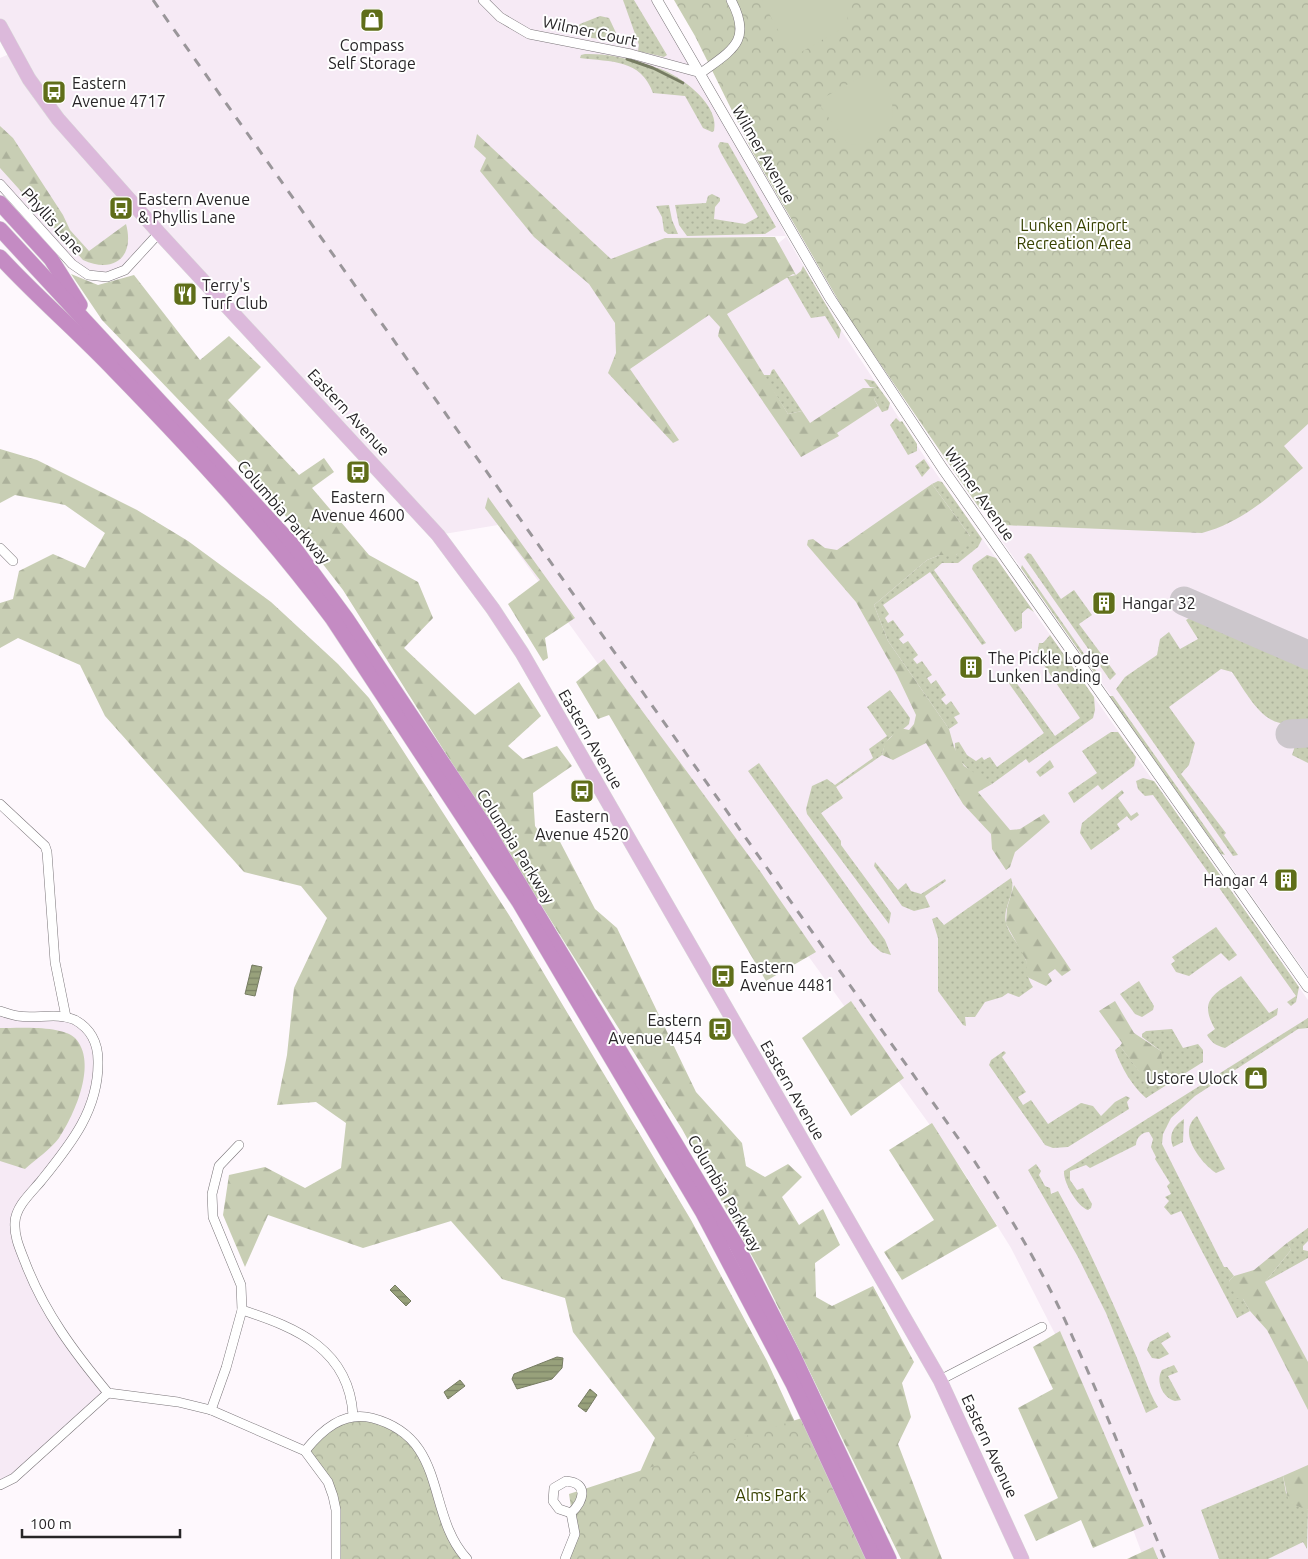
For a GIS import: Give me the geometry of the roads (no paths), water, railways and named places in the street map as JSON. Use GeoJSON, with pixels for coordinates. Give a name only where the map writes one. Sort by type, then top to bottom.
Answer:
{"type":"FeatureCollection","features":[{"type":"Feature","properties":{"kind":"highway"},"geometry":{"type":"LineString","coordinates":[[0,203],[51,259],[100,336]]}},
{"type":"Feature","properties":{"kind":"highway","name":"Columbia Parkway"},"geometry":{"type":"LineString","coordinates":[[0,229],[265,514],[312,569],[484,826],[737,1246],[792,1353],[889,1559]]}},
{"type":"Feature","properties":{"kind":"highway","name":"Columbia Parkway"},"geometry":{"type":"LineString","coordinates":[[0,257],[116,372],[250,517],[303,579],[332,618],[519,902],[703,1213],[793,1384],[874,1559]]}},
{"type":"Feature","properties":{"kind":"highway"},"geometry":{"type":"LineString","coordinates":[[0,271],[68,324]]}},
{"type":"Feature","properties":{"kind":"main road","name":"Eastern Avenue"},"geometry":{"type":"LineString","coordinates":[[0,26],[42,99],[159,233],[438,535],[522,653],[940,1380],[1022,1559]]}},
{"type":"Feature","properties":{"kind":"street","name":"Wilmer Court"},"geometry":{"type":"LineString","coordinates":[[483,0],[500,17],[529,34],[631,54],[701,73]]}},
{"type":"Feature","properties":{"kind":"street","name":"Wilmer Avenue"},"geometry":{"type":"LineString","coordinates":[[657,0],[830,298],[944,469],[1308,987]]}},
{"type":"Feature","properties":{"kind":"street"},"geometry":{"type":"LineString","coordinates":[[701,73],[732,50],[741,32],[740,16],[731,0]]}},
{"type":"Feature","properties":{"kind":"street","name":"Phyllis Lane"},"geometry":{"type":"LineString","coordinates":[[0,184],[72,264],[88,275],[107,277],[125,270],[159,233]]}},
{"type":"Feature","properties":{"kind":"street"},"geometry":{"type":"LineString","coordinates":[[0,548],[13,561]]}},
{"type":"Feature","properties":{"kind":"street"},"geometry":{"type":"LineString","coordinates":[[0,804],[45,846],[47,852],[56,962],[66,1017]]}},
{"type":"Feature","properties":{"kind":"street"},"geometry":{"type":"LineString","coordinates":[[0,1011],[19,1016],[66,1017],[82,1025],[98,1048],[98,1072],[90,1110],[74,1139],[25,1200],[15,1221],[16,1239],[47,1310],[65,1341],[108,1393],[211,1410],[305,1451],[328,1482],[333,1496],[336,1510],[336,1559]]}},
{"type":"Feature","properties":{"kind":"street"},"geometry":{"type":"LineString","coordinates":[[211,1410],[226,1368],[242,1310],[241,1285],[217,1229],[211,1204],[219,1166],[239,1145]]}},
{"type":"Feature","properties":{"kind":"street"},"geometry":{"type":"LineString","coordinates":[[242,1310],[263,1317],[308,1338],[325,1350],[345,1376],[352,1401],[353,1416]]}},
{"type":"Feature","properties":{"kind":"street"},"geometry":{"type":"LineString","coordinates":[[940,1380],[1042,1327]]}},
{"type":"Feature","properties":{"kind":"street"},"geometry":{"type":"LineString","coordinates":[[0,1485],[14,1478],[108,1393]]}},
{"type":"Feature","properties":{"kind":"street"},"geometry":{"type":"LineString","coordinates":[[305,1451],[322,1432],[343,1418],[353,1416],[385,1421],[401,1430],[414,1443],[432,1473],[449,1531],[458,1549],[467,1559]]}},
{"type":"Feature","properties":{"kind":"street"},"geometry":{"type":"LineString","coordinates":[[565,1559],[575,1534],[571,1513]]}},
{"type":"Feature","properties":{"kind":"waterway"},"geometry":{"type":"LineString","coordinates":[[627,59],[653,68],[683,83]]}},
{"type":"Feature","properties":{"kind":"railway"},"geometry":{"type":"LineString","coordinates":[[153,0],[975,1162],[1028,1248],[1052,1292],[1097,1392],[1165,1559]]}},
{"type":"Feature","properties":{"kind":"place","name":"Compass Self Storage"},"geometry":{"type":"Point","coordinates":[372,20]}},
{"type":"Feature","properties":{"kind":"place","name":"Eastern Avenue 4717"},"geometry":{"type":"Point","coordinates":[54,92]}},
{"type":"Feature","properties":{"kind":"place","name":"Eastern Avenue & Phyllis Lane"},"geometry":{"type":"Point","coordinates":[121,208]}},
{"type":"Feature","properties":{"kind":"place","name":"Terry's Turf Club"},"geometry":{"type":"Point","coordinates":[185,294]}},
{"type":"Feature","properties":{"kind":"place","name":"Eastern Avenue 4600"},"geometry":{"type":"Point","coordinates":[358,472]}},
{"type":"Feature","properties":{"kind":"place","name":"Hangar 32"},"geometry":{"type":"Point","coordinates":[1104,603]}},
{"type":"Feature","properties":{"kind":"place","name":"The Pickle Lodge Lunken Landing"},"geometry":{"type":"Point","coordinates":[971,667]}},
{"type":"Feature","properties":{"kind":"place","name":"Eastern Avenue 4520"},"geometry":{"type":"Point","coordinates":[582,791]}},
{"type":"Feature","properties":{"kind":"place","name":"Hangar 4"},"geometry":{"type":"Point","coordinates":[1286,880]}},
{"type":"Feature","properties":{"kind":"place","name":"Eastern Avenue 4481"},"geometry":{"type":"Point","coordinates":[723,976]}},
{"type":"Feature","properties":{"kind":"place","name":"Eastern Avenue 4454"},"geometry":{"type":"Point","coordinates":[720,1029]}},
{"type":"Feature","properties":{"kind":"place","name":"Ustore Ulock"},"geometry":{"type":"Point","coordinates":[1256,1078]}},
{"type":"Feature","properties":{"kind":"park label","name":"Lunken Airport Recreation Area"},"geometry":{"type":"Point","coordinates":[1074,234]}},
{"type":"Feature","properties":{"kind":"park label","name":"Alms Park"},"geometry":{"type":"Point","coordinates":[771,1495]}}]}
